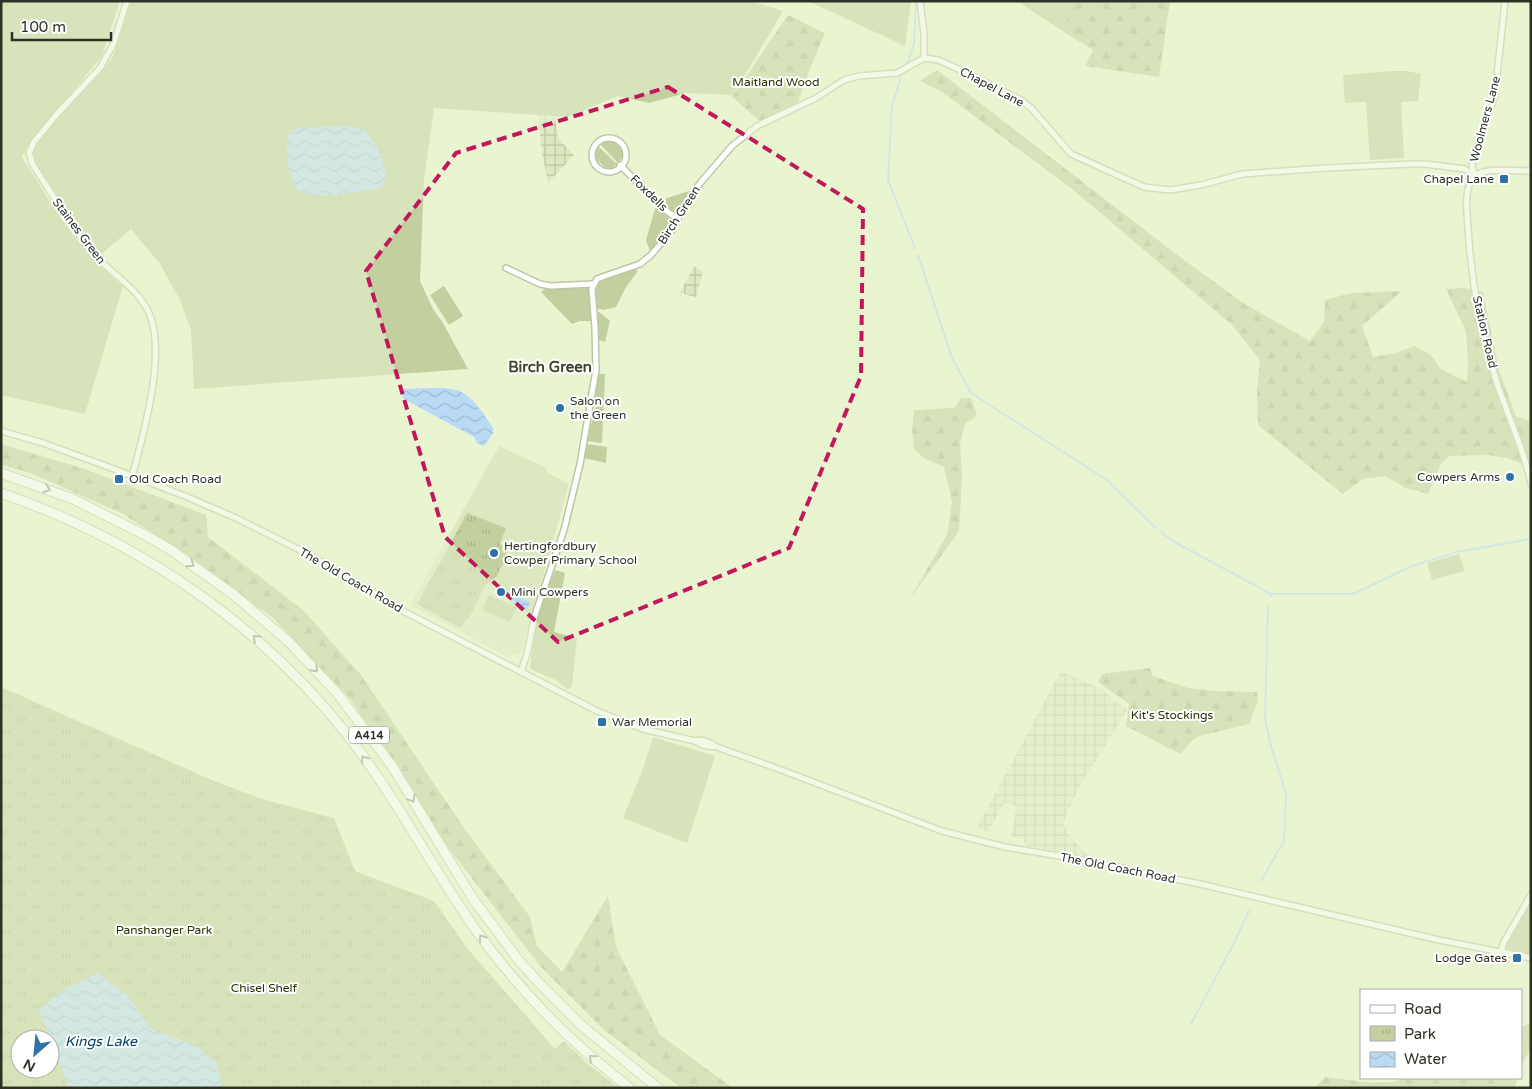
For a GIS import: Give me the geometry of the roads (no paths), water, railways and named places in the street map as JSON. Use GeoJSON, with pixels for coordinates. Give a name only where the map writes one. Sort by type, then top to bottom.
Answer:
{"type":"FeatureCollection","features":[{"type":"Feature","properties":{"kind":"highway","name":"A414"},"geometry":{"type":"LineString","coordinates":[[1,473],[73,499],[171,550],[234,595],[288,641],[337,693],[392,766],[473,898],[520,962],[582,1026],[658,1088]]}},
{"type":"Feature","properties":{"kind":"highway","name":"A414"},"geometry":{"type":"LineString","coordinates":[[1,493],[62,516],[136,553],[173,576],[226,614],[253,635],[280,660],[329,712],[354,745],[496,958],[565,1034],[592,1059],[630,1088]]}},
{"type":"Feature","properties":{"kind":"street","name":"Staines Green"},"geometry":{"type":"LineString","coordinates":[[126,1],[113,45],[100,68],[57,114],[34,142],[29,153],[33,165],[78,233],[102,263],[141,300],[153,322],[155,346],[154,375],[147,415],[132,477]]}},
{"type":"Feature","properties":{"kind":"street"},"geometry":{"type":"LineString","coordinates":[[920,1],[924,34],[924,58]]}},
{"type":"Feature","properties":{"kind":"street","name":"Woolmers Lane"},"geometry":{"type":"LineString","coordinates":[[1475,176],[1472,166],[1473,159],[1494,94],[1498,71],[1505,1]]}},
{"type":"Feature","properties":{"kind":"street","name":"Chapel Lane"},"geometry":{"type":"LineString","coordinates":[[924,58],[938,60],[952,66],[1021,100],[1032,109],[1071,154],[1144,187],[1170,190],[1202,185],[1242,174],[1411,164],[1465,169],[1475,176]]}},
{"type":"Feature","properties":{"kind":"street","name":"Birch Green"},"geometry":{"type":"LineString","coordinates":[[593,284],[602,277],[640,264],[659,247],[701,182],[732,146],[757,126],[816,98],[844,80],[859,76],[897,73],[924,58]]}},
{"type":"Feature","properties":{"kind":"street","name":"Foxdells"},"geometry":{"type":"LineString","coordinates":[[605,138],[615,139],[626,152],[625,159],[620,166],[613,172],[605,171],[593,160],[591,154],[593,148],[605,138]]}},
{"type":"Feature","properties":{"kind":"street","name":"Foxdells"},"geometry":{"type":"LineString","coordinates":[[620,166],[665,210],[678,219]]}},
{"type":"Feature","properties":{"kind":"street"},"geometry":{"type":"LineString","coordinates":[[1475,176],[1489,171],[1531,171]]}},
{"type":"Feature","properties":{"kind":"street","name":"Station Road"},"geometry":{"type":"LineString","coordinates":[[1475,176],[1470,182],[1468,189],[1468,216],[1477,307],[1496,380],[1520,444],[1531,484]]}},
{"type":"Feature","properties":{"kind":"street"},"geometry":{"type":"LineString","coordinates":[[506,268],[540,284],[550,286],[593,284],[591,296],[595,328],[596,370],[580,464],[564,530],[534,615],[527,654],[521,672]]}},
{"type":"Feature","properties":{"kind":"street","name":"The Old Coach Road"},"geometry":{"type":"LineString","coordinates":[[1,431],[43,443],[202,503],[265,532],[308,554],[405,612],[597,711],[643,729],[695,741],[700,745],[714,746],[942,831],[1005,847],[1200,884],[1424,937],[1531,958]]}},
{"type":"Feature","properties":{"kind":"street"},"geometry":{"type":"LineString","coordinates":[[1502,953],[1504,942],[1531,895]]}},
{"type":"Feature","properties":{"kind":"water"},"geometry":{"type":"Polygon","coordinates":[[[344,126],[364,130],[377,147],[385,171],[386,179],[384,184],[374,189],[321,196],[303,194],[297,190],[292,181],[288,164],[287,145],[290,133],[298,128],[344,126]]]}},
{"type":"Feature","properties":{"kind":"water"},"geometry":{"type":"Polygon","coordinates":[[[439,388],[459,391],[479,407],[493,428],[493,433],[484,446],[477,443],[474,437],[402,398],[400,393],[404,389],[439,388]]]}},
{"type":"Feature","properties":{"kind":"water"},"geometry":{"type":"Polygon","coordinates":[[[513,595],[530,602],[527,610],[510,603],[513,595]]]}},
{"type":"Feature","properties":{"kind":"water","name":"Kings Lake"},"geometry":{"type":"Polygon","coordinates":[[[98,973],[128,996],[152,1030],[195,1045],[217,1063],[222,1088],[69,1088],[60,1065],[60,1029],[46,1029],[39,1010],[65,989],[98,973]]]}},
{"type":"Feature","properties":{"kind":"waterway"},"geometry":{"type":"LineString","coordinates":[[907,65],[914,44],[916,1]]}},
{"type":"Feature","properties":{"kind":"waterway"},"geometry":{"type":"LineString","coordinates":[[901,77],[892,106],[888,180],[915,248]]}},
{"type":"Feature","properties":{"kind":"waterway"},"geometry":{"type":"LineString","coordinates":[[918,255],[952,358],[971,393],[1107,480],[1156,528]]}},
{"type":"Feature","properties":{"kind":"waterway"},"geometry":{"type":"LineString","coordinates":[[1161,532],[1171,540],[1271,594],[1270,596]]}},
{"type":"Feature","properties":{"kind":"waterway"},"geometry":{"type":"LineString","coordinates":[[1271,594],[1353,594],[1412,566],[1457,552],[1531,539]]}},
{"type":"Feature","properties":{"kind":"waterway"},"geometry":{"type":"LineString","coordinates":[[1261,881],[1284,841],[1286,793],[1271,746],[1265,719],[1268,607]]}},
{"type":"Feature","properties":{"kind":"waterway"},"geometry":{"type":"LineString","coordinates":[[1191,1024],[1249,911]]}},
{"type":"Feature","properties":{"kind":"place","name":"Chapel Lane"},"geometry":{"type":"Point","coordinates":[1504,179]}},
{"type":"Feature","properties":{"kind":"place","name":"Salon on the Green"},"geometry":{"type":"Point","coordinates":[560,408]}},
{"type":"Feature","properties":{"kind":"place","name":"Cowpers Arms"},"geometry":{"type":"Point","coordinates":[1510,477]}},
{"type":"Feature","properties":{"kind":"place","name":"Old Coach Road"},"geometry":{"type":"Point","coordinates":[119,479]}},
{"type":"Feature","properties":{"kind":"place","name":"Hertingfordbury Cowper Primary School"},"geometry":{"type":"Point","coordinates":[494,553]}},
{"type":"Feature","properties":{"kind":"place","name":"Mini Cowpers"},"geometry":{"type":"Point","coordinates":[501,592]}},
{"type":"Feature","properties":{"kind":"place","name":"War Memorial"},"geometry":{"type":"Point","coordinates":[602,722]}},
{"type":"Feature","properties":{"kind":"place","name":"Lodge Gates"},"geometry":{"type":"Point","coordinates":[1517,958]}},
{"type":"Feature","properties":{"kind":"district","name":"Birch Green"},"geometry":{"type":"Point","coordinates":[550,367]}},
{"type":"Feature","properties":{"kind":"park label","name":"Maitland Wood"},"geometry":{"type":"Point","coordinates":[776,82]}},
{"type":"Feature","properties":{"kind":"park label","name":"Kit's Stockings"},"geometry":{"type":"Point","coordinates":[1172,715]}},
{"type":"Feature","properties":{"kind":"park label","name":"Panshanger Park"},"geometry":{"type":"Point","coordinates":[164,930]}},
{"type":"Feature","properties":{"kind":"park label","name":"Chisel Shelf"},"geometry":{"type":"Point","coordinates":[264,988]}}]}
